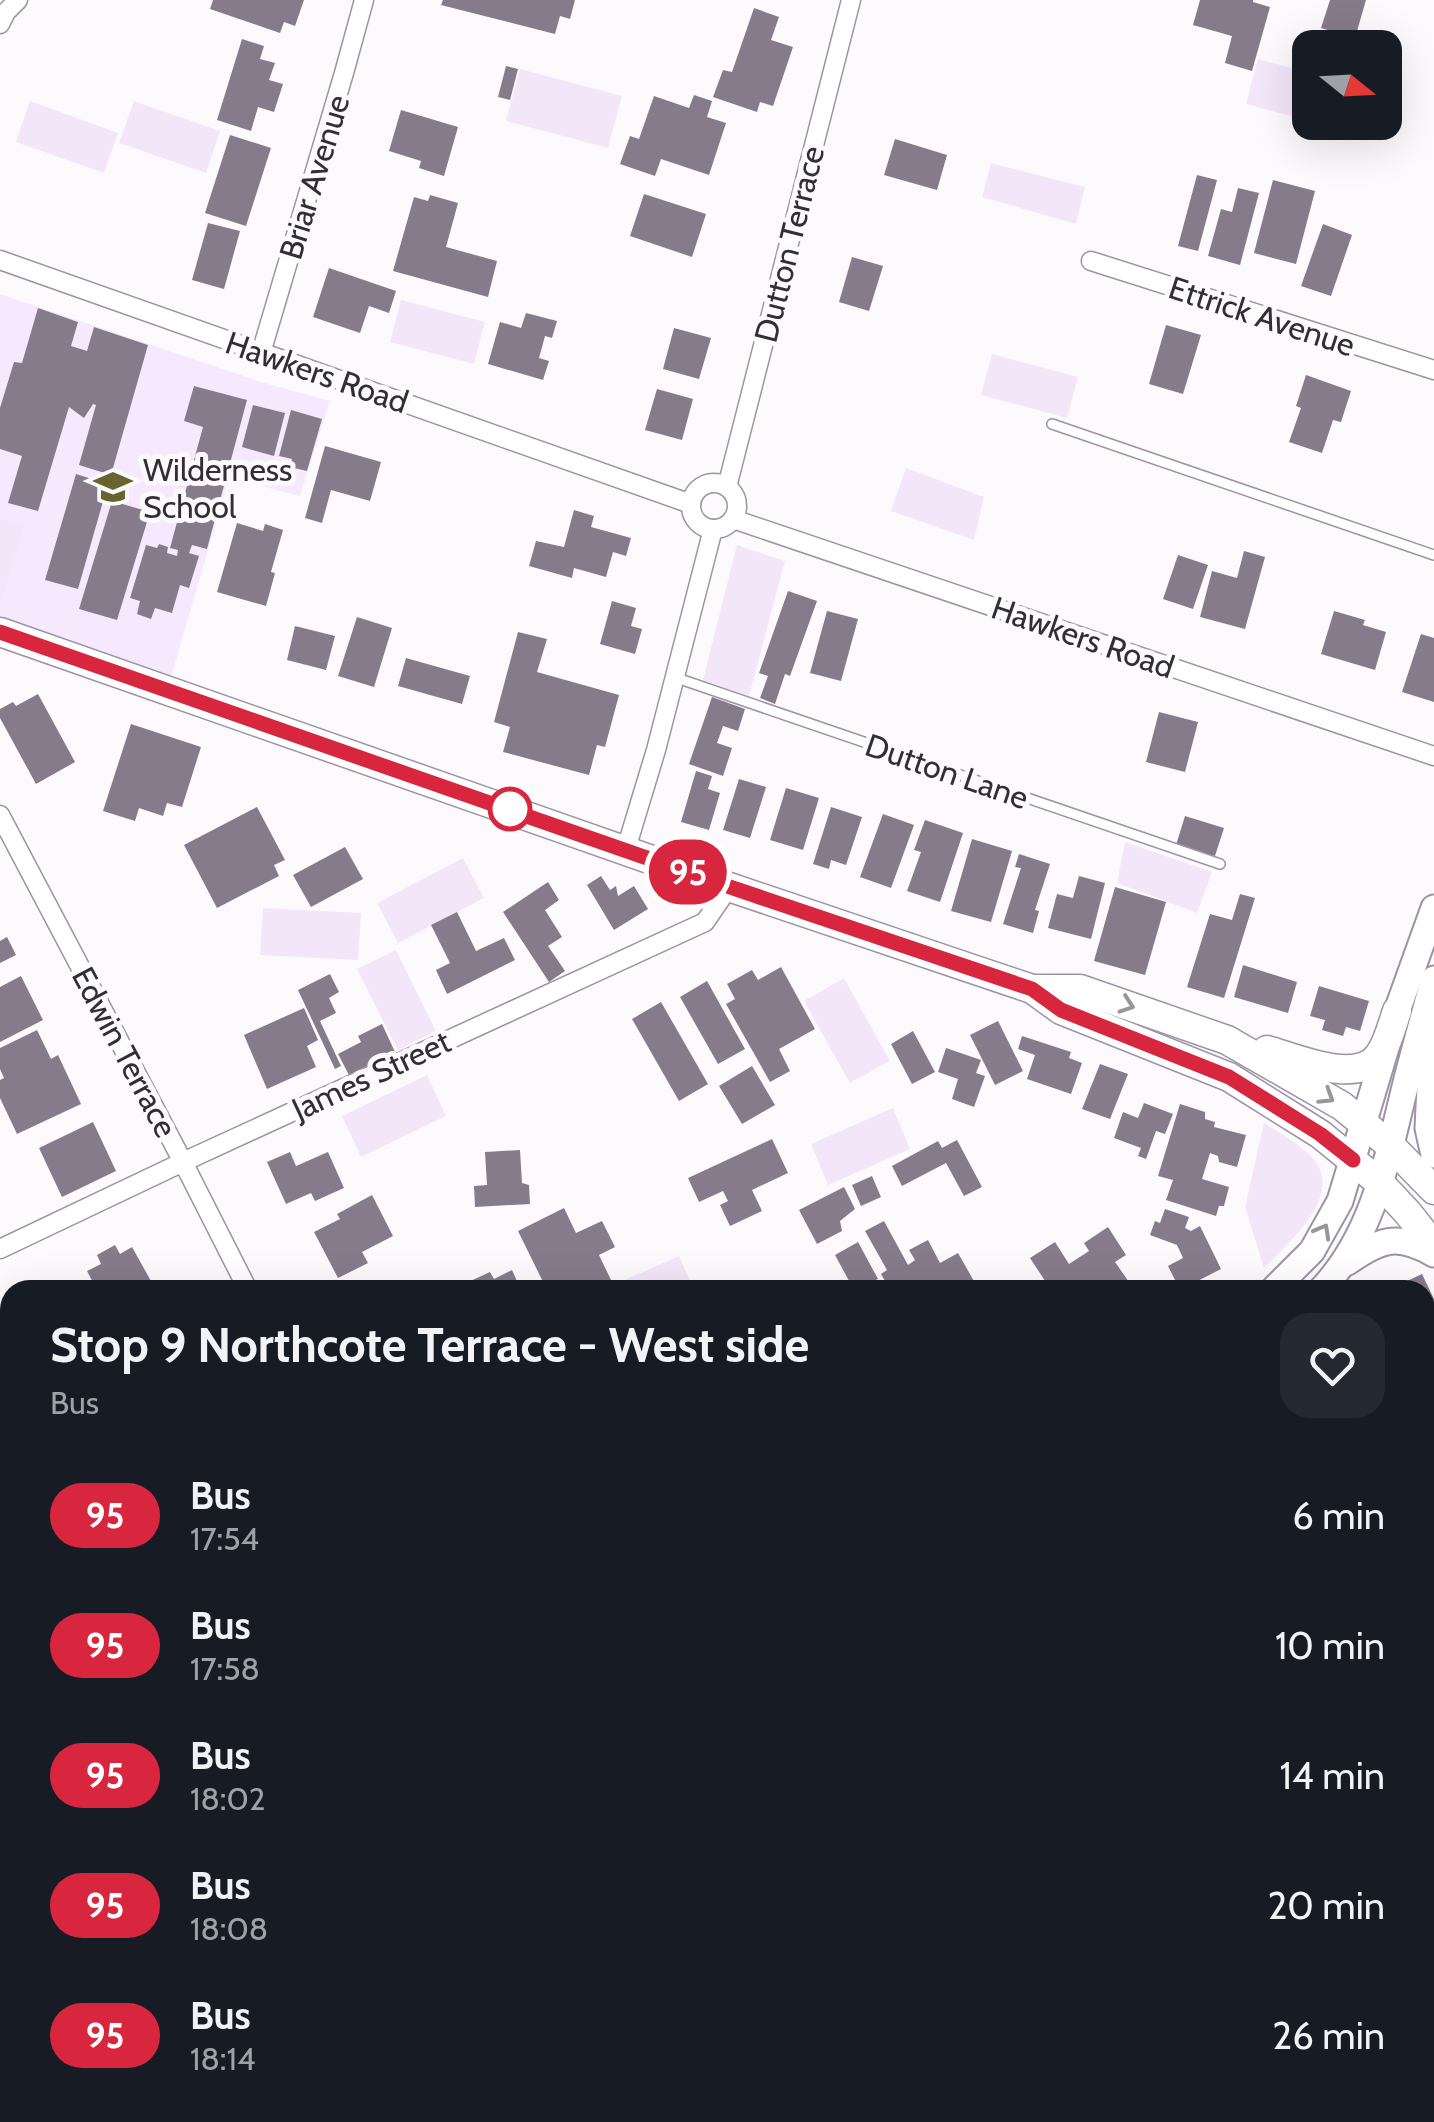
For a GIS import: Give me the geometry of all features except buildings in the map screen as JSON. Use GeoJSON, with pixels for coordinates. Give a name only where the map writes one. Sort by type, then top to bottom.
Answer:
{"type":"FeatureCollection","features":[{"type":"Feature","properties":{"kind":"highway"},"geometry":{"type":"LineString","coordinates":[[0,632],[1032,989],[1061,1010],[1229,1077],[1320,1134],[1379,1182],[1434,1246]]}},
{"type":"Feature","properties":{"kind":"highway"},"geometry":{"type":"LineString","coordinates":[[1032,989],[1080,988],[1227,1040],[1328,1067],[1354,1070],[1372,1063],[1380,1054],[1397,1011]]}},
{"type":"Feature","properties":{"kind":"highway"},"geometry":{"type":"LineString","coordinates":[[1227,1040],[1334,1100],[1391,1146],[1434,1190]]}},
{"type":"Feature","properties":{"kind":"main road"},"geometry":{"type":"LineString","coordinates":[[1284,1280],[1320,1238],[1340,1200],[1397,1011],[1434,908]]}},
{"type":"Feature","properties":{"kind":"main road"},"geometry":{"type":"LineString","coordinates":[[1330,1280],[1365,1224],[1391,1146],[1434,979]]}},
{"type":"Feature","properties":{"kind":"main road"},"geometry":{"type":"LineString","coordinates":[[1434,994],[1428,1128],[1434,1155]]}},
{"type":"Feature","properties":{"kind":"main road"},"geometry":{"type":"LineString","coordinates":[[1342,1266],[1392,1239],[1434,1254]]}},
{"type":"Feature","properties":{"kind":"street"},"geometry":{"type":"LineString","coordinates":[[0,24],[18,0]]}},
{"type":"Feature","properties":{"kind":"street","name":"Briar Avenue"},"geometry":{"type":"LineString","coordinates":[[261,353],[364,0]]}},
{"type":"Feature","properties":{"kind":"street","name":"Dutton Terrace"},"geometry":{"type":"LineString","coordinates":[[726,488],[851,0]]}},
{"type":"Feature","properties":{"kind":"street","name":"Hawkers Road"},"geometry":{"type":"LineString","coordinates":[[0,260],[691,504]]}},
{"type":"Feature","properties":{"kind":"street","name":"Ettrick Avenue"},"geometry":{"type":"LineString","coordinates":[[1091,261],[1434,370]]}},
{"type":"Feature","properties":{"kind":"street"},"geometry":{"type":"LineString","coordinates":[[712,484],[732,492],[737,506],[733,519],[713,529],[699,524],[691,504],[693,496],[712,484]]}},
{"type":"Feature","properties":{"kind":"street","name":"Hawkers Road"},"geometry":{"type":"LineString","coordinates":[[733,519],[1434,756]]}},
{"type":"Feature","properties":{"kind":"street"},"geometry":{"type":"LineString","coordinates":[[626,850],[713,529]]}},
{"type":"Feature","properties":{"kind":"street","name":"Edwin Terrace"},"geometry":{"type":"LineString","coordinates":[[0,815],[243,1280]]}},
{"type":"Feature","properties":{"kind":"street","name":"James Street"},"geometry":{"type":"LineString","coordinates":[[0,1249],[705,922],[730,887]]}},
{"type":"Feature","properties":{"kind":"lane"},"geometry":{"type":"LineString","coordinates":[[1052,424],[1434,554]]}},
{"type":"Feature","properties":{"kind":"lane","name":"Dutton Lane"},"geometry":{"type":"LineString","coordinates":[[674,678],[1220,864]]}},
{"type":"Feature","properties":{"kind":"shaded area"},"geometry":{"type":"Polygon","coordinates":[[[1258,59],[1292,68],[1292,116],[1246,104],[1258,59]]]}},
{"type":"Feature","properties":{"kind":"shaded area"},"geometry":{"type":"Polygon","coordinates":[[[520,69],[622,96],[608,148],[506,121],[520,69]]]}},
{"type":"Feature","properties":{"kind":"shaded area"},"geometry":{"type":"Polygon","coordinates":[[[30,101],[118,133],[104,173],[16,142],[30,101]]]}},
{"type":"Feature","properties":{"kind":"shaded area"},"geometry":{"type":"Polygon","coordinates":[[[134,101],[220,131],[206,173],[119,143],[134,101]]]}},
{"type":"Feature","properties":{"kind":"shaded area"},"geometry":{"type":"Polygon","coordinates":[[[991,163],[1085,187],[1076,224],[982,197],[991,163]]]}},
{"type":"Feature","properties":{"kind":"shaded area","name":"Wilderness School"},"geometry":{"type":"Polygon","coordinates":[[[0,294],[261,382],[330,401],[300,496],[229,478],[167,691],[0,632],[0,294]]]}},
{"type":"Feature","properties":{"kind":"shaded area"},"geometry":{"type":"Polygon","coordinates":[[[401,300],[485,322],[474,364],[390,342],[401,300]]]}},
{"type":"Feature","properties":{"kind":"shaded area"},"geometry":{"type":"Polygon","coordinates":[[[992,354],[1078,377],[1067,418],[981,395],[992,354]]]}},
{"type":"Feature","properties":{"kind":"shaded area"},"geometry":{"type":"Polygon","coordinates":[[[906,468],[984,497],[974,540],[891,511],[906,468]]]}},
{"type":"Feature","properties":{"kind":"shaded area"},"geometry":{"type":"Polygon","coordinates":[[[0,519],[24,524],[1,602],[0,602],[0,519]]]}},
{"type":"Feature","properties":{"kind":"shaded area"},"geometry":{"type":"Polygon","coordinates":[[[737,545],[785,561],[749,696],[703,680],[737,545]]]}},
{"type":"Feature","properties":{"kind":"shaded area"},"geometry":{"type":"Polygon","coordinates":[[[1125,842],[1212,872],[1197,913],[1117,883],[1125,842]]]}},
{"type":"Feature","properties":{"kind":"shaded area"},"geometry":{"type":"Polygon","coordinates":[[[463,858],[484,898],[398,943],[377,903],[463,858]]]}},
{"type":"Feature","properties":{"kind":"shaded area"},"geometry":{"type":"Polygon","coordinates":[[[263,908],[361,913],[358,960],[260,955],[263,908]]]}},
{"type":"Feature","properties":{"kind":"shaded area"},"geometry":{"type":"Polygon","coordinates":[[[396,950],[436,1031],[398,1050],[357,969],[396,950]]]}},
{"type":"Feature","properties":{"kind":"shaded area"},"geometry":{"type":"Polygon","coordinates":[[[844,978],[890,1061],[850,1083],[804,1001],[844,978]]]}},
{"type":"Feature","properties":{"kind":"shaded area"},"geometry":{"type":"Polygon","coordinates":[[[427,1075],[446,1116],[361,1157],[342,1116],[427,1075]]]}},
{"type":"Feature","properties":{"kind":"shaded area"},"geometry":{"type":"Polygon","coordinates":[[[893,1108],[910,1149],[828,1185],[811,1144],[893,1108]]]}},
{"type":"Feature","properties":{"kind":"shaded area"},"geometry":{"type":"Polygon","coordinates":[[[1264,1123],[1315,1161],[1322,1175],[1322,1190],[1309,1219],[1264,1268],[1245,1207],[1264,1123]]]}},
{"type":"Feature","properties":{"kind":"shaded area"},"geometry":{"type":"Polygon","coordinates":[[[679,1256],[690,1280],[625,1280],[679,1256]]]}},
{"type":"Feature","properties":{"kind":"bus line","name":"95"},"geometry":{"type":"LineString","coordinates":[[0,632],[1032,989],[1061,1010],[1229,1077],[1320,1134],[1353,1160]]}},
{"type":"Feature","properties":{"kind":"place","name":"Wilderness School"},"geometry":{"type":"Point","coordinates":[113,487]}}]}
